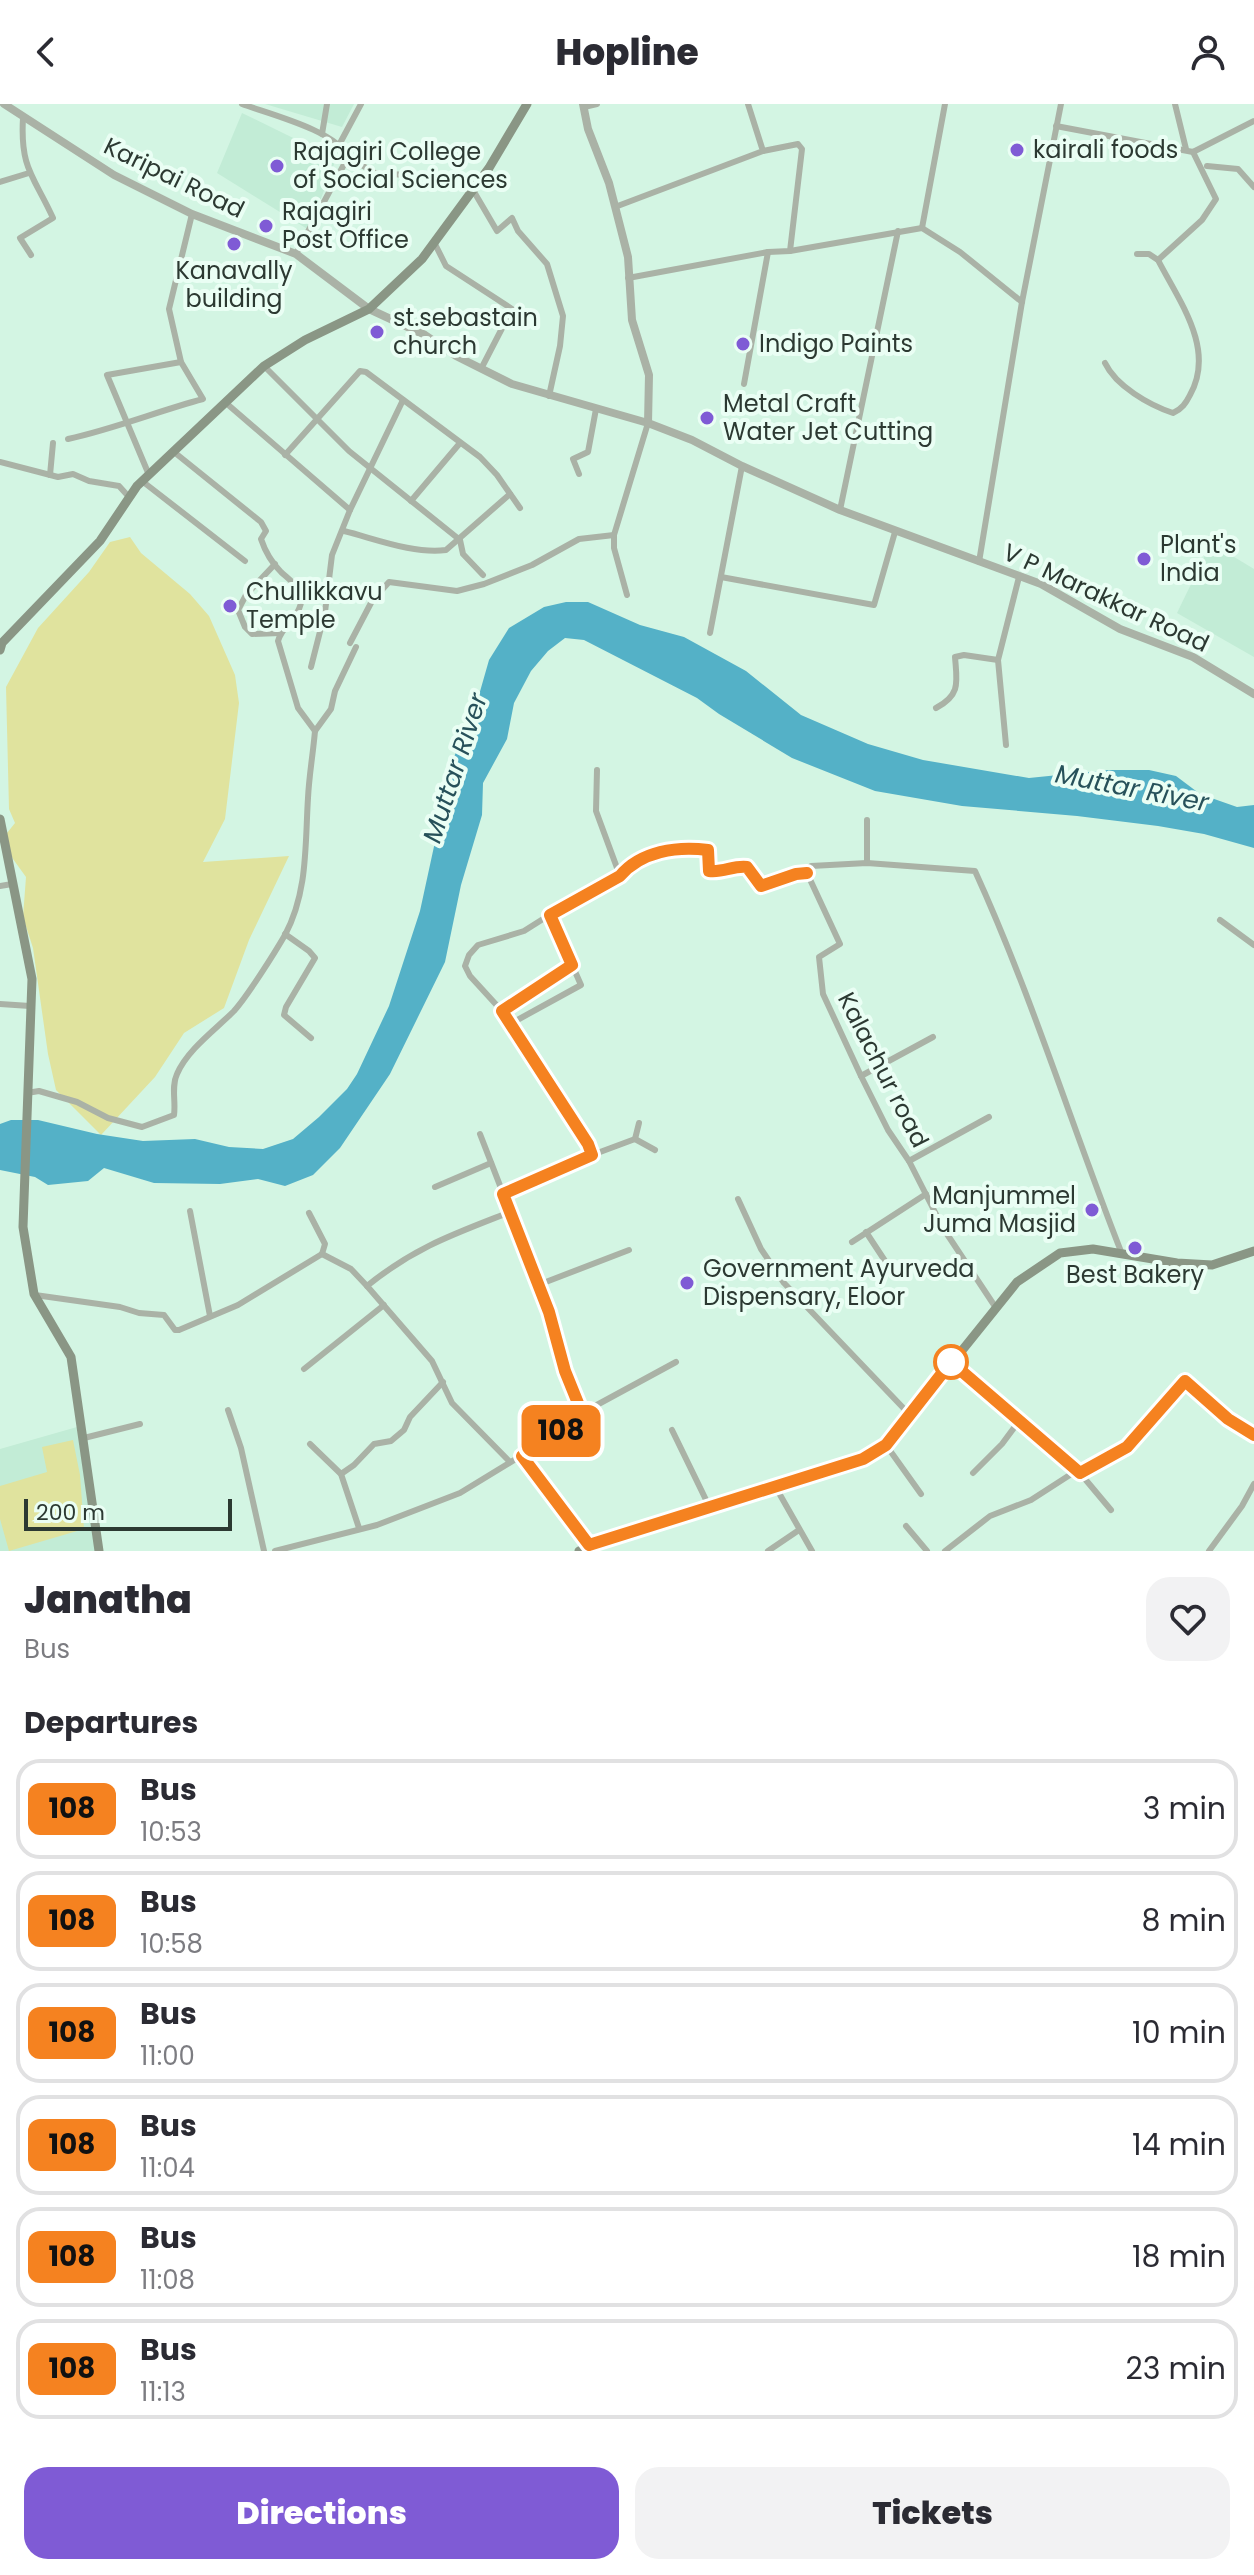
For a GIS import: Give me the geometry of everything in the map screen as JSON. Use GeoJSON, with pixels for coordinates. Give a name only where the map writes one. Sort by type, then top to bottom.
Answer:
{"type":"FeatureCollection","features":[{"type":"Feature","properties":{"kind":"main road"},"geometry":{"type":"LineString","coordinates":[[0,650],[2,643],[100,541],[129,497],[146,478],[264,366],[305,340],[369,309],[422,259],[501,150],[527,104]]}},
{"type":"Feature","properties":{"kind":"main road"},"geometry":{"type":"LineString","coordinates":[[0,819],[32,979],[25,1099],[23,1227],[34,1294],[71,1357],[99,1551]]}},
{"type":"Feature","properties":{"kind":"main road"},"geometry":{"type":"LineString","coordinates":[[579,1551],[709,1506],[863,1459],[886,1445],[1017,1282],[1060,1253],[1093,1249],[1212,1265],[1254,1251]]}},
{"type":"Feature","properties":{"kind":"street","name":"Karipai Road"},"geometry":{"type":"LineString","coordinates":[[4,104],[102,168],[192,214],[296,254],[369,309],[425,335],[481,369],[512,384],[596,409]]}},
{"type":"Feature","properties":{"kind":"street"},"geometry":{"type":"LineString","coordinates":[[242,104],[322,134],[344,149],[348,157],[375,173],[437,177],[473,190],[497,231],[512,218],[518,231],[547,264],[563,316],[549,396]]}},
{"type":"Feature","properties":{"kind":"street"},"geometry":{"type":"LineString","coordinates":[[322,134],[327,104]]}},
{"type":"Feature","properties":{"kind":"street"},"geometry":{"type":"LineString","coordinates":[[339,145],[361,104]]}},
{"type":"Feature","properties":{"kind":"street"},"geometry":{"type":"LineString","coordinates":[[597,104],[584,106],[588,129],[615,207],[628,257],[632,320],[649,375],[648,423],[614,535],[614,548],[627,595]]}},
{"type":"Feature","properties":{"kind":"street"},"geometry":{"type":"LineString","coordinates":[[748,104],[763,151]]}},
{"type":"Feature","properties":{"kind":"street"},"geometry":{"type":"LineString","coordinates":[[922,228],[945,104]]}},
{"type":"Feature","properties":{"kind":"street"},"geometry":{"type":"LineString","coordinates":[[979,562],[1022,302],[1061,104]]}},
{"type":"Feature","properties":{"kind":"street"},"geometry":{"type":"LineString","coordinates":[[1158,260],[1202,220],[1216,199],[1189,151],[1175,104]]}},
{"type":"Feature","properties":{"kind":"street"},"geometry":{"type":"LineString","coordinates":[[23,118],[22,143],[29,173],[53,218],[20,238],[31,255]]}},
{"type":"Feature","properties":{"kind":"street"},"geometry":{"type":"LineString","coordinates":[[1056,126],[1189,151],[1254,121]]}},
{"type":"Feature","properties":{"kind":"street"},"geometry":{"type":"LineString","coordinates":[[615,207],[763,151],[798,144],[802,149],[790,251]]}},
{"type":"Feature","properties":{"kind":"street"},"geometry":{"type":"LineString","coordinates":[[296,254],[348,157]]}},
{"type":"Feature","properties":{"kind":"street"},"geometry":{"type":"LineString","coordinates":[[1207,166],[1238,169],[1254,187]]}},
{"type":"Feature","properties":{"kind":"street"},"geometry":{"type":"LineString","coordinates":[[0,182],[29,173]]}},
{"type":"Feature","properties":{"kind":"street"},"geometry":{"type":"LineString","coordinates":[[192,214],[169,305],[181,362],[213,416]]}},
{"type":"Feature","properties":{"kind":"street"},"geometry":{"type":"LineString","coordinates":[[628,278],[922,228],[960,252],[1022,302]]}},
{"type":"Feature","properties":{"kind":"street"},"geometry":{"type":"LineString","coordinates":[[840,510],[898,231]]}},
{"type":"Feature","properties":{"kind":"street"},"geometry":{"type":"LineString","coordinates":[[434,242],[446,266],[512,309],[481,369]]}},
{"type":"Feature","properties":{"kind":"street"},"geometry":{"type":"LineString","coordinates":[[744,384],[768,252]]}},
{"type":"Feature","properties":{"kind":"street"},"geometry":{"type":"LineString","coordinates":[[1105,363],[1111,377],[1161,409],[1173,413],[1192,392],[1198,378],[1198,342],[1158,260],[1149,254],[1137,254]]}},
{"type":"Feature","properties":{"kind":"street"},"geometry":{"type":"LineString","coordinates":[[181,362],[107,375],[115,389],[146,478],[245,561]]}},
{"type":"Feature","properties":{"kind":"street"},"geometry":{"type":"LineString","coordinates":[[264,366],[316,420],[371,469],[460,540],[463,554],[483,575]]}},
{"type":"Feature","properties":{"kind":"street"},"geometry":{"type":"LineString","coordinates":[[285,455],[360,371],[366,372],[480,457],[520,508]]}},
{"type":"Feature","properties":{"kind":"street"},"geometry":{"type":"LineString","coordinates":[[68,439],[98,433],[126,421],[203,399]]}},
{"type":"Feature","properties":{"kind":"street"},"geometry":{"type":"LineString","coordinates":[[311,667],[325,612],[330,565],[350,510],[403,400]]}},
{"type":"Feature","properties":{"kind":"street"},"geometry":{"type":"LineString","coordinates":[[226,403],[350,510]]}},
{"type":"Feature","properties":{"kind":"street"},"geometry":{"type":"LineString","coordinates":[[579,474],[573,459],[588,452],[596,409]]}},
{"type":"Feature","properties":{"kind":"street","name":"V P Marakkar Road"},"geometry":{"type":"LineString","coordinates":[[596,409],[648,423],[692,440],[840,510],[1041,584],[1120,629],[1193,657],[1254,694]]}},
{"type":"Feature","properties":{"kind":"street"},"geometry":{"type":"LineString","coordinates":[[50,475],[53,443]]}},
{"type":"Feature","properties":{"kind":"street"},"geometry":{"type":"LineString","coordinates":[[411,501],[460,443]]}},
{"type":"Feature","properties":{"kind":"street"},"geometry":{"type":"LineString","coordinates":[[174,452],[261,522],[266,531],[261,539],[265,551],[298,587],[302,596],[299,609],[280,633],[278,641],[298,708],[315,731]]}},
{"type":"Feature","properties":{"kind":"street"},"geometry":{"type":"LineString","coordinates":[[0,462],[50,475],[73,474],[89,481],[119,486],[129,497]]}},
{"type":"Feature","properties":{"kind":"street"},"geometry":{"type":"LineString","coordinates":[[710,633],[742,466]]}},
{"type":"Feature","properties":{"kind":"street"},"geometry":{"type":"LineString","coordinates":[[344,531],[434,551],[446,550],[510,494]]}},
{"type":"Feature","properties":{"kind":"street"},"geometry":{"type":"LineString","coordinates":[[721,577],[874,605],[895,532]]}},
{"type":"Feature","properties":{"kind":"street"},"geometry":{"type":"LineString","coordinates":[[25,1099],[39,1091],[77,1102],[108,1118],[142,1127],[174,1115],[173,1085],[177,1071],[210,1032],[235,1009],[285,934],[297,906],[305,872],[308,792],[315,731],[331,709],[335,691],[372,601],[389,582],[457,591],[532,565],[579,539],[614,535]]}},
{"type":"Feature","properties":{"kind":"street"},"geometry":{"type":"LineString","coordinates":[[275,564],[246,595],[238,610],[252,634],[280,633]]}},
{"type":"Feature","properties":{"kind":"street"},"geometry":{"type":"LineString","coordinates":[[1006,745],[998,660],[1019,577]]}},
{"type":"Feature","properties":{"kind":"street"},"geometry":{"type":"LineString","coordinates":[[936,708],[950,701],[957,686],[955,657],[964,655],[998,660]]}},
{"type":"Feature","properties":{"kind":"street"},"geometry":{"type":"LineString","coordinates":[[597,770],[596,811],[620,876]]}},
{"type":"Feature","properties":{"kind":"street"},"geometry":{"type":"LineString","coordinates":[[867,820],[867,863]]}},
{"type":"Feature","properties":{"kind":"street"},"geometry":{"type":"LineString","coordinates":[[592,1155],[588,1144],[502,1011],[470,976],[465,966],[478,945],[524,931],[620,876],[626,868],[661,851],[708,850],[709,871],[718,873],[738,866],[747,867],[761,886],[807,873],[811,866],[867,863],[975,871],[1042,1037],[1082,1153],[1122,1254]]}},
{"type":"Feature","properties":{"kind":"street","name":"Kalachur road"},"geometry":{"type":"LineString","coordinates":[[807,873],[840,944],[819,957],[823,994],[888,1130],[909,1161],[943,1228],[996,1308]]}},
{"type":"Feature","properties":{"kind":"street"},"geometry":{"type":"LineString","coordinates":[[0,886],[12,884]]}},
{"type":"Feature","properties":{"kind":"street"},"geometry":{"type":"LineString","coordinates":[[510,1024],[581,985],[550,915]]}},
{"type":"Feature","properties":{"kind":"street"},"geometry":{"type":"LineString","coordinates":[[1220,920],[1254,945]]}},
{"type":"Feature","properties":{"kind":"street"},"geometry":{"type":"LineString","coordinates":[[285,934],[315,958],[284,1015],[311,1038]]}},
{"type":"Feature","properties":{"kind":"street"},"geometry":{"type":"LineString","coordinates":[[502,1011],[572,965]]}},
{"type":"Feature","properties":{"kind":"street"},"geometry":{"type":"LineString","coordinates":[[0,1004],[30,1006]]}},
{"type":"Feature","properties":{"kind":"street"},"geometry":{"type":"LineString","coordinates":[[861,1076],[933,1037]]}},
{"type":"Feature","properties":{"kind":"street"},"geometry":{"type":"LineString","coordinates":[[909,1161],[989,1117]]}},
{"type":"Feature","properties":{"kind":"street"},"geometry":{"type":"LineString","coordinates":[[635,1139],[639,1123]]}},
{"type":"Feature","properties":{"kind":"street"},"geometry":{"type":"LineString","coordinates":[[480,1134],[538,1285],[565,1371],[582,1413]]}},
{"type":"Feature","properties":{"kind":"street"},"geometry":{"type":"LineString","coordinates":[[503,1194],[635,1139],[655,1150]]}},
{"type":"Feature","properties":{"kind":"street"},"geometry":{"type":"LineString","coordinates":[[435,1187],[491,1163]]}},
{"type":"Feature","properties":{"kind":"street"},"geometry":{"type":"LineString","coordinates":[[852,1242],[926,1194]]}},
{"type":"Feature","properties":{"kind":"street"},"geometry":{"type":"LineString","coordinates":[[738,1199],[761,1249],[784,1283],[910,1415]]}},
{"type":"Feature","properties":{"kind":"street"},"geometry":{"type":"LineString","coordinates":[[190,1211],[210,1316]]}},
{"type":"Feature","properties":{"kind":"street"},"geometry":{"type":"LineString","coordinates":[[367,1286],[397,1262],[428,1244],[510,1212]]}},
{"type":"Feature","properties":{"kind":"street"},"geometry":{"type":"LineString","coordinates":[[34,1294],[164,1315],[175,1330],[238,1305],[322,1254],[325,1244],[309,1213]]}},
{"type":"Feature","properties":{"kind":"street"},"geometry":{"type":"LineString","coordinates":[[866,1232],[891,1270]]}},
{"type":"Feature","properties":{"kind":"street"},"geometry":{"type":"LineString","coordinates":[[538,1285],[629,1250]]}},
{"type":"Feature","properties":{"kind":"street"},"geometry":{"type":"LineString","coordinates":[[322,1254],[351,1269],[367,1286],[432,1361],[452,1403],[510,1462]]}},
{"type":"Feature","properties":{"kind":"street"},"geometry":{"type":"LineString","coordinates":[[304,1369],[384,1305]]}},
{"type":"Feature","properties":{"kind":"street"},"geometry":{"type":"LineString","coordinates":[[275,1551],[377,1525],[460,1493],[557,1434],[582,1413],[676,1362]]}},
{"type":"Feature","properties":{"kind":"street"},"geometry":{"type":"LineString","coordinates":[[951,1362],[1078,1472],[1111,1510]]}},
{"type":"Feature","properties":{"kind":"street"},"geometry":{"type":"LineString","coordinates":[[945,1551],[990,1516],[1031,1500],[1127,1447],[1185,1381],[1228,1419],[1254,1435]]}},
{"type":"Feature","properties":{"kind":"street"},"geometry":{"type":"LineString","coordinates":[[341,1474],[374,1444],[391,1441],[404,1430],[410,1417],[443,1382]]}},
{"type":"Feature","properties":{"kind":"street"},"geometry":{"type":"LineString","coordinates":[[228,1410],[241,1448],[264,1551]]}},
{"type":"Feature","properties":{"kind":"street"},"geometry":{"type":"LineString","coordinates":[[973,1473],[1002,1444],[1019,1421]]}},
{"type":"Feature","properties":{"kind":"street"},"geometry":{"type":"LineString","coordinates":[[84,1438],[140,1424]]}},
{"type":"Feature","properties":{"kind":"street"},"geometry":{"type":"LineString","coordinates":[[672,1430],[709,1506]]}},
{"type":"Feature","properties":{"kind":"street"},"geometry":{"type":"LineString","coordinates":[[310,1444],[341,1474],[359,1528]]}},
{"type":"Feature","properties":{"kind":"street"},"geometry":{"type":"LineString","coordinates":[[886,1445],[921,1494]]}},
{"type":"Feature","properties":{"kind":"street"},"geometry":{"type":"LineString","coordinates":[[522,1456],[591,1548]]}},
{"type":"Feature","properties":{"kind":"street"},"geometry":{"type":"LineString","coordinates":[[1209,1551],[1254,1484]]}},
{"type":"Feature","properties":{"kind":"street"},"geometry":{"type":"LineString","coordinates":[[775,1486],[812,1551]]}},
{"type":"Feature","properties":{"kind":"street"},"geometry":{"type":"LineString","coordinates":[[906,1526],[927,1551]]}},
{"type":"Feature","properties":{"kind":"street"},"geometry":{"type":"LineString","coordinates":[[768,1551],[799,1530]]}},
{"type":"Feature","properties":{"kind":"shaded area"},"geometry":{"type":"Polygon","coordinates":[[[265,104],[354,104],[342,127],[265,104]]]}},
{"type":"Feature","properties":{"kind":"shaded area","name":"Rajagiri College of Social Sciences"},"geometry":{"type":"Polygon","coordinates":[[[242,113],[336,159],[309,230],[217,173],[242,113]]]}},
{"type":"Feature","properties":{"kind":"shaded area"},"geometry":{"type":"Polygon","coordinates":[[[1211,543],[1254,569],[1254,657],[1177,613],[1211,543]]]}},
{"type":"Feature","properties":{"kind":"shaded area"},"geometry":{"type":"Polygon","coordinates":[[[77,1427],[95,1551],[0,1551],[0,1449],[77,1427]]]}},
{"type":"Feature","properties":{"kind":"green space"},"geometry":{"type":"Polygon","coordinates":[[[130,537],[141,553],[190,594],[209,616],[235,675],[239,703],[225,819],[203,862],[289,856],[249,940],[224,1008],[184,1033],[155,1077],[101,1135],[56,1090],[48,1054],[33,948],[23,917],[26,877],[3,838],[15,823],[9,809],[6,687],[38,628],[89,572],[110,542],[130,537]]]}},
{"type":"Feature","properties":{"kind":"green space"},"geometry":{"type":"Polygon","coordinates":[[[73,1440],[80,1475],[84,1529],[9,1551],[0,1519],[0,1486],[47,1472],[42,1447],[73,1440]]]}},
{"type":"Feature","properties":{"kind":"water","name":"Muttar River"},"geometry":{"type":"Polygon","coordinates":[[[566,602],[588,602],[640,625],[684,637],[746,671],[801,715],[868,744],[923,760],[1029,778],[1108,770],[1149,770],[1176,776],[1200,794],[1237,807],[1254,805],[1254,848],[1204,834],[1158,826],[962,806],[875,791],[792,758],[697,698],[584,640],[565,638],[548,651],[531,671],[514,703],[507,739],[483,783],[482,815],[461,885],[445,962],[390,1074],[340,1148],[313,1175],[285,1186],[258,1179],[220,1184],[154,1183],[104,1168],[88,1181],[48,1185],[35,1177],[0,1170],[0,1124],[11,1120],[38,1120],[143,1141],[195,1139],[229,1147],[263,1149],[293,1139],[347,1089],[389,1006],[420,911],[453,759],[475,709],[489,660],[509,628],[544,607],[566,602]]]}},
{"type":"Feature","properties":{"kind":"bus line","name":"108"},"geometry":{"type":"LineString","coordinates":[[807,873],[784,877],[761,886],[747,867],[738,866],[718,873],[709,871],[708,850],[661,851],[649,855],[626,868],[620,876],[550,915],[572,965],[502,1011],[536,1060],[592,1155],[503,1194],[549,1312],[565,1371],[582,1413],[557,1434],[522,1456],[589,1545],[863,1459],[886,1445],[951,1362],[1080,1473],[1127,1447],[1185,1381],[1228,1419],[1254,1435]]}},
{"type":"Feature","properties":{"kind":"place","name":"kairali foods"},"geometry":{"type":"Point","coordinates":[1017,150]}},
{"type":"Feature","properties":{"kind":"place","name":"Rajagiri College of Social Sciences"},"geometry":{"type":"Point","coordinates":[277,166]}},
{"type":"Feature","properties":{"kind":"place","name":"Rajagiri Post Office"},"geometry":{"type":"Point","coordinates":[266,226]}},
{"type":"Feature","properties":{"kind":"place","name":"Kanavally building"},"geometry":{"type":"Point","coordinates":[234,244]}},
{"type":"Feature","properties":{"kind":"place","name":"st.sebastain church"},"geometry":{"type":"Point","coordinates":[377,332]}},
{"type":"Feature","properties":{"kind":"place","name":"Indigo Paints"},"geometry":{"type":"Point","coordinates":[743,344]}},
{"type":"Feature","properties":{"kind":"place","name":"Metal Craft Water Jet Cutting"},"geometry":{"type":"Point","coordinates":[707,418]}},
{"type":"Feature","properties":{"kind":"place","name":"Plant's India"},"geometry":{"type":"Point","coordinates":[1144,559]}},
{"type":"Feature","properties":{"kind":"place","name":"Chullikkavu Temple"},"geometry":{"type":"Point","coordinates":[230,606]}},
{"type":"Feature","properties":{"kind":"place","name":"Manjummel Juma Masjid"},"geometry":{"type":"Point","coordinates":[1092,1210]}},
{"type":"Feature","properties":{"kind":"place","name":"Best Bakery"},"geometry":{"type":"Point","coordinates":[1135,1248]}},
{"type":"Feature","properties":{"kind":"place","name":"Government Ayurveda Dispensary, Eloor"},"geometry":{"type":"Point","coordinates":[687,1283]}}]}
